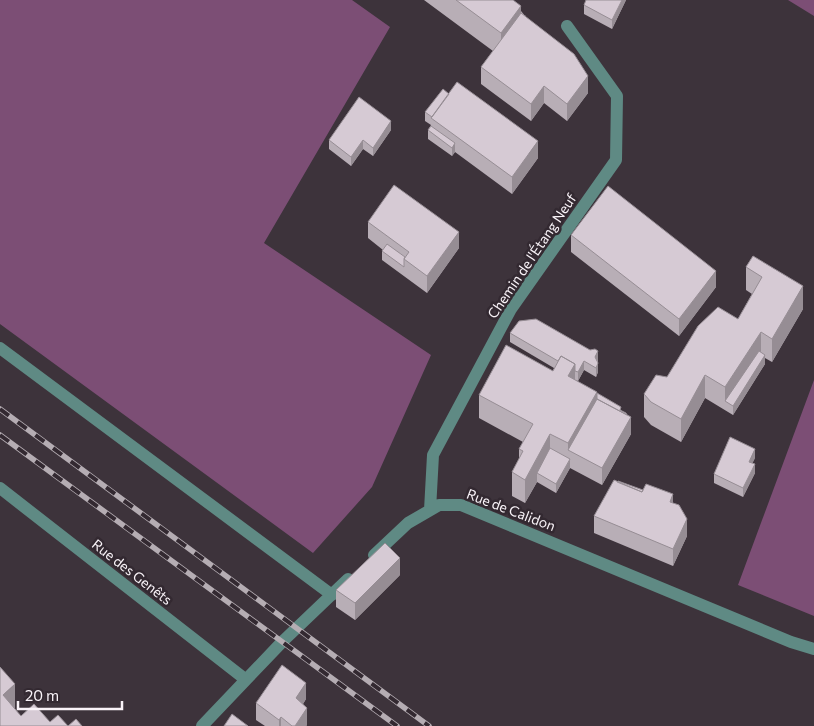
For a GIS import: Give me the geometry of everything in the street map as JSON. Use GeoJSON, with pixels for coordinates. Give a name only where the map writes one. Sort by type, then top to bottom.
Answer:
{"type":"FeatureCollection","features":[{"type":"Feature","properties":{"kind":"street","name":"Chemin de l'Étang Neuf"},"geometry":{"type":"LineString","coordinates":[[430,510],[434,455],[438,446],[512,309],[616,160],[617,96],[566,26]]}},
{"type":"Feature","properties":{"kind":"street"},"geometry":{"type":"LineString","coordinates":[[0,348],[332,595]]}},
{"type":"Feature","properties":{"kind":"street","name":"Rue des Genêts"},"geometry":{"type":"LineString","coordinates":[[0,488],[245,679]]}},
{"type":"Feature","properties":{"kind":"street","name":"Rue de Calidon"},"geometry":{"type":"LineString","coordinates":[[202,726],[245,679],[408,522],[439,505],[461,505],[791,642],[814,649]]}},
{"type":"Feature","properties":{"kind":"shaded area"},"geometry":{"type":"Polygon","coordinates":[[[0,0],[352,0],[390,27],[264,243],[431,355],[372,487],[313,553],[0,324],[0,0]]]}},
{"type":"Feature","properties":{"kind":"shaded area"},"geometry":{"type":"Polygon","coordinates":[[[788,0],[814,0],[814,16],[788,0]]]}},
{"type":"Feature","properties":{"kind":"shaded area"},"geometry":{"type":"Polygon","coordinates":[[[814,380],[814,616],[738,585],[814,380]]]}},
{"type":"Feature","properties":{"kind":"building"},"geometry":{"type":"Polygon","coordinates":[[[456,0],[513,0],[521,6],[501,33],[456,0]]]}},
{"type":"Feature","properties":{"kind":"building"},"geometry":{"type":"Polygon","coordinates":[[[586,0],[622,0],[612,20],[584,5],[586,0]]]}},
{"type":"Feature","properties":{"kind":"building"},"geometry":{"type":"Polygon","coordinates":[[[521,13],[574,54],[588,76],[567,104],[544,86],[531,104],[481,67],[521,13]]]}},
{"type":"Feature","properties":{"kind":"building"},"geometry":{"type":"Polygon","coordinates":[[[457,82],[538,141],[512,177],[431,118],[457,82]]]}},
{"type":"Feature","properties":{"kind":"building"},"geometry":{"type":"Polygon","coordinates":[[[443,89],[449,94],[432,117],[425,112],[443,89]]]}},
{"type":"Feature","properties":{"kind":"building"},"geometry":{"type":"Polygon","coordinates":[[[359,97],[391,121],[373,148],[363,140],[351,157],[329,140],[359,97]]]}},
{"type":"Feature","properties":{"kind":"building"},"geometry":{"type":"Polygon","coordinates":[[[431,126],[455,143],[452,148],[428,130],[431,126]]]}},
{"type":"Feature","properties":{"kind":"building"},"geometry":{"type":"Polygon","coordinates":[[[394,185],[459,232],[427,276],[404,259],[409,252],[368,222],[394,185]]]}},
{"type":"Feature","properties":{"kind":"building"},"geometry":{"type":"Polygon","coordinates":[[[608,186],[716,271],[679,319],[571,235],[608,186]]]}},
{"type":"Feature","properties":{"kind":"building"},"geometry":{"type":"Polygon","coordinates":[[[387,244],[405,257],[404,267],[382,251],[387,244]]]}},
{"type":"Feature","properties":{"kind":"building"},"geometry":{"type":"Polygon","coordinates":[[[753,256],[803,286],[772,339],[761,332],[725,387],[705,375],[681,419],[651,402],[644,394],[656,375],[667,377],[698,326],[718,307],[738,319],[762,277],[746,267],[753,256]]]}},
{"type":"Feature","properties":{"kind":"building"},"geometry":{"type":"Polygon","coordinates":[[[536,319],[590,350],[595,349],[598,351],[595,357],[598,363],[596,368],[584,361],[578,372],[575,371],[575,364],[561,356],[558,361],[510,333],[519,321],[536,319]]]}},
{"type":"Feature","properties":{"kind":"building"},"geometry":{"type":"Polygon","coordinates":[[[506,345],[553,371],[561,356],[575,364],[568,376],[597,392],[568,443],[550,434],[525,480],[512,472],[523,451],[519,449],[533,424],[479,395],[506,345]]]}},
{"type":"Feature","properties":{"kind":"building"},"geometry":{"type":"Polygon","coordinates":[[[759,351],[765,355],[733,406],[725,401],[759,351]]]}},
{"type":"Feature","properties":{"kind":"building"},"geometry":{"type":"Polygon","coordinates":[[[597,393],[621,407],[620,410],[627,415],[597,399],[597,393]]]}},
{"type":"Feature","properties":{"kind":"building"},"geometry":{"type":"Polygon","coordinates":[[[597,399],[631,417],[602,468],[568,450],[597,399]]]}},
{"type":"Feature","properties":{"kind":"building"},"geometry":{"type":"Polygon","coordinates":[[[730,437],[755,449],[749,462],[755,464],[743,488],[714,474],[730,437]]]}},
{"type":"Feature","properties":{"kind":"building"},"geometry":{"type":"Polygon","coordinates":[[[550,448],[570,459],[556,484],[537,473],[550,448]]]}},
{"type":"Feature","properties":{"kind":"building"},"geometry":{"type":"Polygon","coordinates":[[[614,480],[642,492],[646,484],[673,494],[670,502],[679,505],[687,519],[673,549],[594,516],[614,480]]]}},
{"type":"Feature","properties":{"kind":"building"},"geometry":{"type":"Polygon","coordinates":[[[618,481],[643,490],[642,492],[618,481]]]}},
{"type":"Feature","properties":{"kind":"building"},"geometry":{"type":"Polygon","coordinates":[[[385,543],[400,558],[355,603],[336,590],[385,543]]]}},
{"type":"Feature","properties":{"kind":"building"},"geometry":{"type":"Polygon","coordinates":[[[282,665],[306,683],[296,698],[307,708],[295,726],[292,726],[281,717],[279,720],[256,703],[282,665]]]}},
{"type":"Feature","properties":{"kind":"building"},"geometry":{"type":"Polygon","coordinates":[[[0,667],[15,684],[3,695],[21,716],[34,704],[50,722],[58,715],[68,726],[0,726],[0,667]]]}},
{"type":"Feature","properties":{"kind":"building"},"geometry":{"type":"Polygon","coordinates":[[[232,714],[248,726],[224,726],[232,714]]]}},
{"type":"Feature","properties":{"kind":"building"},"geometry":{"type":"Polygon","coordinates":[[[76,719],[82,726],[68,726],[76,719]]]}},
{"type":"Feature","properties":{"kind":"railway"},"geometry":{"type":"LineString","coordinates":[[0,409],[429,726]]}},
{"type":"Feature","properties":{"kind":"railway"},"geometry":{"type":"LineString","coordinates":[[0,435],[397,726]]}}]}
